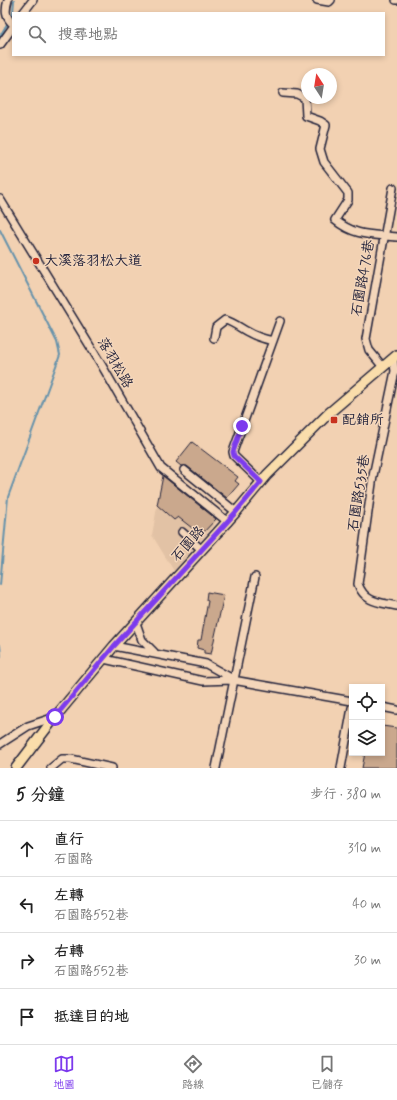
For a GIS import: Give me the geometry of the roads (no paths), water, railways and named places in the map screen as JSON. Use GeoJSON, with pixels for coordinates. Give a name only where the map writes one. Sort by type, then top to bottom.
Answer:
{"type":"FeatureCollection","features":[{"type":"Feature","properties":{"kind":"main road","name":"石園路"},"geometry":{"type":"LineString","coordinates":[[16,768],[55,717],[114,646],[228,522],[261,482],[329,413],[395,357]]}},
{"type":"Feature","properties":{"kind":"street"},"geometry":{"type":"LineString","coordinates":[[0,45],[11,23],[5,9],[8,0]]}},
{"type":"Feature","properties":{"kind":"street"},"geometry":{"type":"LineString","coordinates":[[24,12],[33,0]]}},
{"type":"Feature","properties":{"kind":"street"},"geometry":{"type":"LineString","coordinates":[[316,0],[329,2],[332,0]]}},
{"type":"Feature","properties":{"kind":"street"},"geometry":{"type":"LineString","coordinates":[[283,93],[297,94],[305,98],[306,116],[326,125],[320,149],[324,162],[348,193],[348,200],[335,220],[342,226],[365,235],[397,237]]}},
{"type":"Feature","properties":{"kind":"street","name":"石園路476巷"},"geometry":{"type":"LineString","coordinates":[[383,367],[369,350],[366,339],[393,188]]}},
{"type":"Feature","properties":{"kind":"street","name":"落羽松路"},"geometry":{"type":"LineString","coordinates":[[0,199],[101,364],[160,468],[228,522]]}},
{"type":"Feature","properties":{"kind":"street"},"geometry":{"type":"LineString","coordinates":[[214,338],[216,327],[225,320],[235,323],[248,332],[261,338],[273,341]]}},
{"type":"Feature","properties":{"kind":"street"},"geometry":{"type":"LineString","coordinates":[[261,482],[234,456],[233,452],[280,321]]}},
{"type":"Feature","properties":{"kind":"street","name":"石園路535巷"},"geometry":{"type":"LineString","coordinates":[[395,357],[395,371],[373,476],[358,584],[361,593],[373,601],[397,606]]}},
{"type":"Feature","properties":{"kind":"street"},"geometry":{"type":"LineString","coordinates":[[184,470],[236,512]]}},
{"type":"Feature","properties":{"kind":"street"},"geometry":{"type":"LineString","coordinates":[[182,532],[202,550]]}},
{"type":"Feature","properties":{"kind":"street"},"geometry":{"type":"LineString","coordinates":[[216,768],[255,577]]}},
{"type":"Feature","properties":{"kind":"street"},"geometry":{"type":"LineString","coordinates":[[136,623],[142,640],[156,654]]}},
{"type":"Feature","properties":{"kind":"street"},"geometry":{"type":"LineString","coordinates":[[114,646],[206,664],[233,680]]}},
{"type":"Feature","properties":{"kind":"street"},"geometry":{"type":"LineString","coordinates":[[104,659],[203,681],[233,680],[349,700]]}},
{"type":"Feature","properties":{"kind":"street"},"geometry":{"type":"LineString","coordinates":[[385,708],[397,710]]}},
{"type":"Feature","properties":{"kind":"street"},"geometry":{"type":"LineString","coordinates":[[0,744],[28,726],[55,717]]}},
{"type":"Feature","properties":{"kind":"street"},"geometry":{"type":"LineString","coordinates":[[341,768],[350,720]]}},
{"type":"Feature","properties":{"kind":"street"},"geometry":{"type":"LineString","coordinates":[[51,768],[58,761],[66,759],[112,768]]}},
{"type":"Feature","properties":{"kind":"waterway"},"geometry":{"type":"LineString","coordinates":[[13,12],[14,0]]}},
{"type":"Feature","properties":{"kind":"waterway"},"geometry":{"type":"LineString","coordinates":[[0,36],[12,16]]}},
{"type":"Feature","properties":{"kind":"waterway"},"geometry":{"type":"LineString","coordinates":[[0,230],[57,342],[60,355],[8,497],[0,585]]}},
{"type":"Feature","properties":{"kind":"waterway"},"geometry":{"type":"LineString","coordinates":[[0,645],[1,656]]}},
{"type":"Feature","properties":{"kind":"place","name":"大溪落羽松大道"},"geometry":{"type":"Point","coordinates":[36,261]}},
{"type":"Feature","properties":{"kind":"place","name":"配銷所"},"geometry":{"type":"Point","coordinates":[334,420]}}]}
